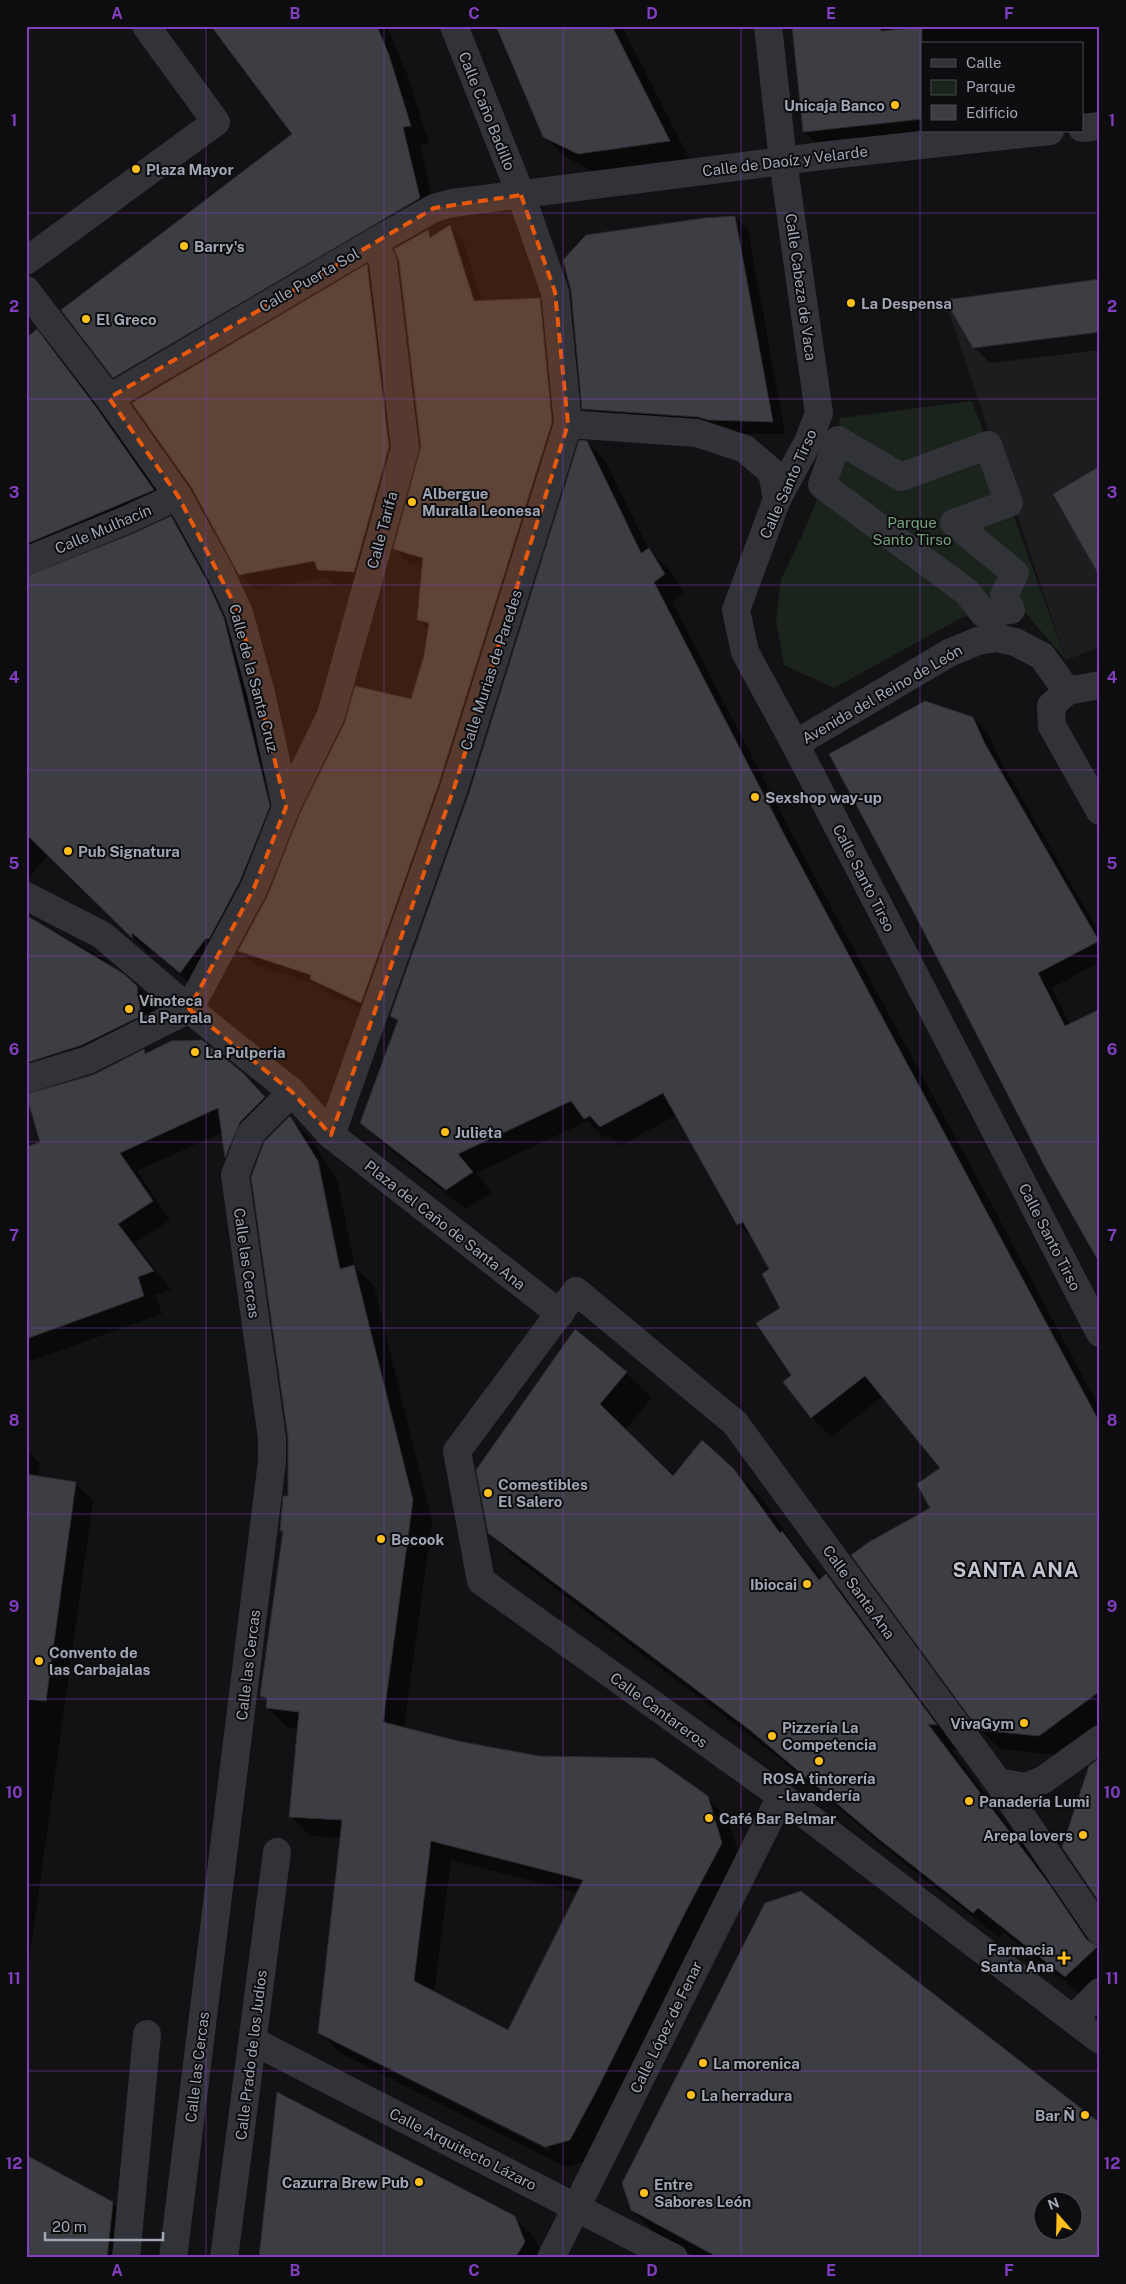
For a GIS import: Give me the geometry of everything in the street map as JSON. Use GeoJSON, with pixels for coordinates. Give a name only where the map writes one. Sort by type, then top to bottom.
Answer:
{"type":"FeatureCollection","features":[{"type":"Feature","properties":{"kind":"street"},"geometry":{"type":"LineString","coordinates":[[26,261],[216,122],[146,26]]}},
{"type":"Feature","properties":{"kind":"street","name":"Calle Caño Badillo"},"geometry":{"type":"LineString","coordinates":[[454,26],[521,196]]}},
{"type":"Feature","properties":{"kind":"street","name":"Calle Cabeza de Vaca"},"geometry":{"type":"LineString","coordinates":[[768,26],[783,161],[819,413]]}},
{"type":"Feature","properties":{"kind":"street"},"geometry":{"type":"LineString","coordinates":[[1084,128],[1100,126]]}},
{"type":"Feature","properties":{"kind":"street","name":"Calle de Daoíz y Velarde"},"geometry":{"type":"LineString","coordinates":[[521,196],[783,161],[1041,132]]}},
{"type":"Feature","properties":{"kind":"street","name":"Calle Puerta Sol"},"geometry":{"type":"LineString","coordinates":[[109,398],[434,208],[452,203],[521,196]]}},
{"type":"Feature","properties":{"kind":"street","name":"Calle Murias de Paredes"},"geometry":{"type":"LineString","coordinates":[[331,1135],[454,788],[568,424],[555,292],[521,196]]}},
{"type":"Feature","properties":{"kind":"street","name":"Calle Tarifa"},"geometry":{"type":"LineString","coordinates":[[286,807],[331,715],[405,448],[383,262],[374,242]]}},
{"type":"Feature","properties":{"kind":"street","name":"Calle de la Santa Cruz"},"geometry":{"type":"LineString","coordinates":[[26,290],[109,398],[178,496],[221,574],[239,613],[261,694],[286,807]]}},
{"type":"Feature","properties":{"kind":"street","name":"Calle Santo Tirso"},"geometry":{"type":"LineString","coordinates":[[819,413],[808,442],[777,499],[736,610],[745,652],[795,744],[1100,1333]]}},
{"type":"Feature","properties":{"kind":"street"},"geometry":{"type":"LineString","coordinates":[[568,424],[697,433],[746,449],[772,472],[777,499]]}},
{"type":"Feature","properties":{"kind":"street"},"geometry":{"type":"LineString","coordinates":[[838,440],[901,477],[988,446],[1009,503],[954,523],[1015,573],[1004,595],[1011,610],[984,614],[967,592],[822,485],[838,440]]}},
{"type":"Feature","properties":{"kind":"street","name":"Calle Mulhacín"},"geometry":{"type":"LineString","coordinates":[[26,561],[126,520],[178,496]]}},
{"type":"Feature","properties":{"kind":"street","name":"Avenida del Reino de León"},"geometry":{"type":"LineString","coordinates":[[795,744],[949,653],[978,641],[997,638],[1015,642],[1042,656],[1067,692]]}},
{"type":"Feature","properties":{"kind":"street"},"geometry":{"type":"LineString","coordinates":[[1100,685],[1067,692],[1051,706],[1052,726],[1100,811]]}},
{"type":"Feature","properties":{"kind":"street"},"geometry":{"type":"LineString","coordinates":[[26,1078],[88,1060],[189,1009],[254,888],[286,807]]}},
{"type":"Feature","properties":{"kind":"street","name":"Plaza del Caño de Santa Ana"},"geometry":{"type":"LineString","coordinates":[[26,896],[102,935],[189,1009],[292,1092],[331,1135],[560,1314]]}},
{"type":"Feature","properties":{"kind":"street","name":"Calle las Cercas"},"geometry":{"type":"LineString","coordinates":[[173,2258],[272,1461],[272,1438],[235,1175],[252,1133],[292,1092]]}},
{"type":"Feature","properties":{"kind":"street","name":"Calle Cantareros"},"geometry":{"type":"LineString","coordinates":[[576,1291],[457,1451],[481,1581],[781,1796],[1100,2040]]}},
{"type":"Feature","properties":{"kind":"street","name":"Calle Santa Ana"},"geometry":{"type":"LineString","coordinates":[[576,1291],[735,1424],[998,1782],[1100,1931]]}},
{"type":"Feature","properties":{"kind":"street"},"geometry":{"type":"LineString","coordinates":[[998,1782],[1025,1787],[1043,1780],[1100,1739]]}},
{"type":"Feature","properties":{"kind":"street","name":"Calle López de Fenar"},"geometry":{"type":"LineString","coordinates":[[551,2258],[781,1796]]}},
{"type":"Feature","properties":{"kind":"street","name":"Calle Prado de los Judíos"},"geometry":{"type":"LineString","coordinates":[[224,2258],[277,1852]]}},
{"type":"Feature","properties":{"kind":"street"},"geometry":{"type":"LineString","coordinates":[[1074,2019],[1100,1992]]}},
{"type":"Feature","properties":{"kind":"street"},"geometry":{"type":"LineString","coordinates":[[126,2258],[147,2034]]}},
{"type":"Feature","properties":{"kind":"street","name":"Calle Arquitecto Lázaro"},"geometry":{"type":"LineString","coordinates":[[253,2041],[674,2258]]}},
{"type":"Feature","properties":{"kind":"highlighted area"},"geometry":{"type":"Polygon","coordinates":[[[521,195],[555,292],[568,424],[454,788],[331,1135],[292,1092],[189,1009],[254,888],[286,807],[239,613],[178,496],[109,398],[434,208],[521,195]]]}},
{"type":"Feature","properties":{"kind":"shaded area"},"geometry":{"type":"Polygon","coordinates":[[[1100,279],[1100,647],[1066,660],[945,301],[1100,279]]]}},
{"type":"Feature","properties":{"kind":"green space","name":"Parque Santo Tirso"},"geometry":{"type":"Polygon","coordinates":[[[972,401],[1066,660],[1022,609],[963,617],[834,688],[784,665],[776,620],[781,579],[801,538],[836,453],[840,418],[972,401]]]}},
{"type":"Feature","properties":{"kind":"building"},"geometry":{"type":"Polygon","coordinates":[[[211,26],[377,26],[389,55],[411,126],[403,127],[420,198],[113,378],[61,310],[292,134],[211,26]]]}},
{"type":"Feature","properties":{"kind":"building"},"geometry":{"type":"Polygon","coordinates":[[[496,26],[612,26],[670,141],[578,154],[543,137],[496,26]]]}},
{"type":"Feature","properties":{"kind":"building"},"geometry":{"type":"Polygon","coordinates":[[[792,26],[880,26],[881,31],[922,27],[921,119],[803,132],[792,26]]]}},
{"type":"Feature","properties":{"kind":"building"},"geometry":{"type":"Polygon","coordinates":[[[735,216],[773,422],[709,420],[698,417],[582,409],[571,290],[563,260],[586,235],[704,218],[735,216]]]}},
{"type":"Feature","properties":{"kind":"building"},"geometry":{"type":"Polygon","coordinates":[[[450,225],[474,301],[540,298],[552,422],[439,783],[361,1003],[310,979],[311,975],[238,951],[268,895],[300,813],[345,722],[355,686],[411,699],[424,656],[429,623],[417,620],[423,558],[393,549],[421,447],[399,260],[394,249],[428,230],[430,238],[450,225]]]}},
{"type":"Feature","properties":{"kind":"building"},"geometry":{"type":"Polygon","coordinates":[[[367,264],[389,447],[354,572],[318,570],[314,561],[239,575],[192,488],[132,403],[367,264]]]}},
{"type":"Feature","properties":{"kind":"building"},"geometry":{"type":"Polygon","coordinates":[[[1100,279],[1100,332],[973,348],[945,300],[1100,279]]]}},
{"type":"Feature","properties":{"kind":"building"},"geometry":{"type":"Polygon","coordinates":[[[37,329],[96,407],[154,490],[26,544],[26,338],[37,329]]]}},
{"type":"Feature","properties":{"kind":"building"},"geometry":{"type":"Polygon","coordinates":[[[579,440],[587,441],[641,553],[649,548],[665,574],[654,582],[785,836],[1100,1423],[1100,1691],[1039,1736],[979,1730],[851,1555],[869,1542],[930,1508],[917,1484],[940,1468],[865,1376],[811,1418],[783,1382],[791,1375],[756,1323],[780,1308],[762,1274],[769,1269],[743,1222],[737,1225],[663,1093],[600,1127],[590,1116],[584,1119],[571,1101],[458,1154],[473,1172],[446,1190],[360,1123],[398,1020],[390,1016],[469,793],[579,440]]]}},
{"type":"Feature","properties":{"kind":"building"},"geometry":{"type":"Polygon","coordinates":[[[1100,466],[1100,577],[1053,494],[1100,466]]]}},
{"type":"Feature","properties":{"kind":"building"},"geometry":{"type":"Polygon","coordinates":[[[171,516],[207,581],[224,618],[270,806],[240,881],[209,939],[206,938],[180,973],[132,933],[132,938],[26,834],[26,576],[132,534],[171,516]]]}},
{"type":"Feature","properties":{"kind":"building"},"geometry":{"type":"Polygon","coordinates":[[[925,701],[973,717],[984,742],[1099,941],[1038,973],[1065,1026],[1100,1009],[1100,1264],[1045,1167],[913,911],[829,754],[925,701]]]}},
{"type":"Feature","properties":{"kind":"building"},"geometry":{"type":"Polygon","coordinates":[[[26,915],[124,974],[137,986],[141,1016],[82,1045],[26,1063],[26,915]]]}},
{"type":"Feature","properties":{"kind":"building"},"geometry":{"type":"Polygon","coordinates":[[[202,1040],[243,1073],[265,1097],[240,1122],[225,1158],[218,1108],[120,1153],[153,1201],[118,1224],[154,1271],[138,1277],[144,1296],[26,1339],[26,1147],[40,1142],[26,1094],[93,1075],[144,1049],[145,1054],[171,1041],[202,1040]]]}},
{"type":"Feature","properties":{"kind":"building"},"geometry":{"type":"Polygon","coordinates":[[[290,1116],[318,1161],[340,1269],[354,1265],[413,1500],[383,1722],[458,1741],[539,1756],[654,1758],[708,1796],[722,1843],[570,2140],[545,2147],[318,2033],[342,1820],[289,1817],[299,1712],[266,1708],[267,1698],[260,1696],[283,1531],[280,1531],[283,1496],[288,1496],[288,1438],[251,1177],[264,1142],[290,1116]],[[431,1841],[414,1981],[508,2030],[583,1880],[431,1841]]]}},
{"type":"Feature","properties":{"kind":"building"},"geometry":{"type":"Polygon","coordinates":[[[575,1329],[627,1372],[600,1404],[673,1476],[702,1440],[734,1469],[780,1533],[782,1531],[819,1580],[826,1574],[937,1725],[928,1724],[1049,1884],[1087,1940],[1098,1946],[1065,1977],[978,1908],[973,1913],[880,1840],[751,1731],[488,1533],[476,1470],[575,1329]]]}},
{"type":"Feature","properties":{"kind":"building","name":"Convento de las Carbajalas"},"geometry":{"type":"Polygon","coordinates":[[[26,1474],[76,1482],[46,1701],[26,1699],[26,1474]]]}},
{"type":"Feature","properties":{"kind":"building"},"geometry":{"type":"Polygon","coordinates":[[[1100,1758],[1100,1903],[1062,1847],[1089,1766],[1100,1758]]]}},
{"type":"Feature","properties":{"kind":"building"},"geometry":{"type":"Polygon","coordinates":[[[801,1891],[1100,2123],[1100,2258],[719,2258],[631,2210],[622,2183],[765,1903],[801,1891]]]}},
{"type":"Feature","properties":{"kind":"building"},"geometry":{"type":"Polygon","coordinates":[[[277,2092],[515,2216],[525,2242],[515,2258],[259,2258],[277,2092]]]}},
{"type":"Feature","properties":{"kind":"building"},"geometry":{"type":"Polygon","coordinates":[[[26,2155],[113,2202],[107,2258],[26,2258],[26,2155]]]}},
{"type":"Feature","properties":{"kind":"place","name":"Unicaja Banco"},"geometry":{"type":"Point","coordinates":[895,105]}},
{"type":"Feature","properties":{"kind":"place","name":"Plaza Mayor"},"geometry":{"type":"Point","coordinates":[136,169]}},
{"type":"Feature","properties":{"kind":"place","name":"Barry's"},"geometry":{"type":"Point","coordinates":[184,246]}},
{"type":"Feature","properties":{"kind":"place","name":"La Despensa"},"geometry":{"type":"Point","coordinates":[851,303]}},
{"type":"Feature","properties":{"kind":"place","name":"El Greco"},"geometry":{"type":"Point","coordinates":[86,319]}},
{"type":"Feature","properties":{"kind":"place","name":"Albergue Muralla Leonesa"},"geometry":{"type":"Point","coordinates":[412,502]}},
{"type":"Feature","properties":{"kind":"place","name":"Sexshop way-up"},"geometry":{"type":"Point","coordinates":[755,797]}},
{"type":"Feature","properties":{"kind":"place","name":"Pub Signatura"},"geometry":{"type":"Point","coordinates":[68,851]}},
{"type":"Feature","properties":{"kind":"place","name":"Vinoteca La Parrala"},"geometry":{"type":"Point","coordinates":[129,1009]}},
{"type":"Feature","properties":{"kind":"place","name":"La Pulperia"},"geometry":{"type":"Point","coordinates":[195,1052]}},
{"type":"Feature","properties":{"kind":"place","name":"Julieta"},"geometry":{"type":"Point","coordinates":[445,1132]}},
{"type":"Feature","properties":{"kind":"place","name":"Comestibles El Salero"},"geometry":{"type":"Point","coordinates":[488,1493]}},
{"type":"Feature","properties":{"kind":"place","name":"Becook"},"geometry":{"type":"Point","coordinates":[381,1539]}},
{"type":"Feature","properties":{"kind":"place","name":"Ibiocai"},"geometry":{"type":"Point","coordinates":[807,1584]}},
{"type":"Feature","properties":{"kind":"place","name":"Convento de las Carbajalas"},"geometry":{"type":"Point","coordinates":[39,1661]}},
{"type":"Feature","properties":{"kind":"place","name":"VivaGym"},"geometry":{"type":"Point","coordinates":[1024,1723]}},
{"type":"Feature","properties":{"kind":"place","name":"Pizzería La Competencia"},"geometry":{"type":"Point","coordinates":[772,1736]}},
{"type":"Feature","properties":{"kind":"place","name":"ROSA tintorería - lavandería"},"geometry":{"type":"Point","coordinates":[819,1761]}},
{"type":"Feature","properties":{"kind":"place","name":"Panadería Lumi"},"geometry":{"type":"Point","coordinates":[969,1801]}},
{"type":"Feature","properties":{"kind":"place","name":"Café Bar Belmar"},"geometry":{"type":"Point","coordinates":[709,1818]}},
{"type":"Feature","properties":{"kind":"place","name":"Arepa lovers"},"geometry":{"type":"Point","coordinates":[1083,1835]}},
{"type":"Feature","properties":{"kind":"place","name":"Farmacia Santa Ana"},"geometry":{"type":"Point","coordinates":[1064,1958]}},
{"type":"Feature","properties":{"kind":"place","name":"La morenica"},"geometry":{"type":"Point","coordinates":[703,2063]}},
{"type":"Feature","properties":{"kind":"place","name":"La herradura"},"geometry":{"type":"Point","coordinates":[691,2095]}},
{"type":"Feature","properties":{"kind":"place","name":"Bar Ñ"},"geometry":{"type":"Point","coordinates":[1085,2115]}},
{"type":"Feature","properties":{"kind":"place","name":"Cazurra Brew Pub"},"geometry":{"type":"Point","coordinates":[419,2182]}},
{"type":"Feature","properties":{"kind":"place","name":"Entre Sabores León"},"geometry":{"type":"Point","coordinates":[644,2193]}},
{"type":"Feature","properties":{"kind":"district","name":"SANTA ANA"},"geometry":{"type":"Point","coordinates":[1016,1570]}}]}
